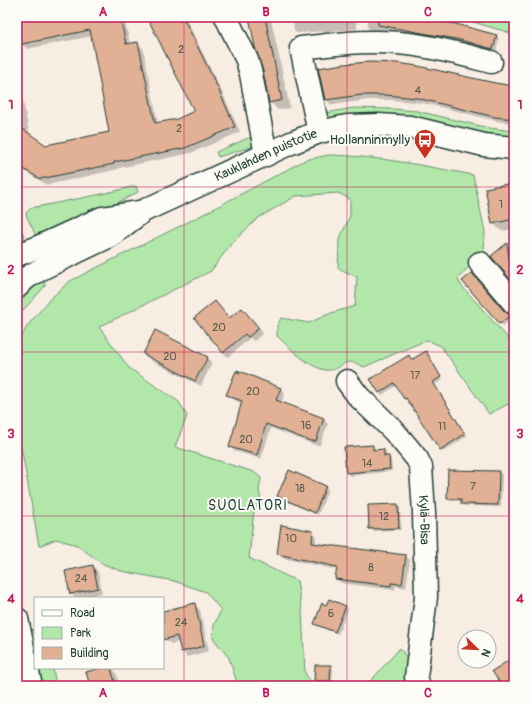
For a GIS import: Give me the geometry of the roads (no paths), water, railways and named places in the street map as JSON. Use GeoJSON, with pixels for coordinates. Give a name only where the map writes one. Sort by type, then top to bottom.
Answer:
{"type":"FeatureCollection","features":[{"type":"Feature","properties":{"kind":"street"},"geometry":{"type":"LineString","coordinates":[[226,17],[247,60],[266,155]]}},
{"type":"Feature","properties":{"kind":"street"},"geometry":{"type":"LineString","coordinates":[[318,132],[302,48],[361,42],[407,44],[451,51],[491,62]]}},
{"type":"Feature","properties":{"kind":"street","name":"Kauklahden puistotie"},"geometry":{"type":"LineString","coordinates":[[17,287],[26,278],[45,266],[110,236],[143,211],[318,132],[347,126],[379,125],[410,127],[484,145],[514,148]]}},
{"type":"Feature","properties":{"kind":"street","name":"Kauklahden puistotie"},"geometry":{"type":"LineString","coordinates":[[17,255],[102,218],[143,211]]}},
{"type":"Feature","properties":{"kind":"street"},"geometry":{"type":"LineString","coordinates":[[480,263],[514,303]]}},
{"type":"Feature","properties":{"kind":"street","name":"Kylä-Bisa"},"geometry":{"type":"LineString","coordinates":[[347,381],[358,396],[393,430],[417,458],[421,467],[424,513],[426,597],[416,677],[419,686]]}},
{"type":"Feature","properties":{"kind":"street"},"geometry":{"type":"LineString","coordinates":[[17,619],[31,686]]}},
{"type":"Feature","properties":{"kind":"place","name":"Hollanninmylly"},"geometry":{"type":"Point","coordinates":[425,160]}},
{"type":"Feature","properties":{"kind":"district","name":"SUOLATORI"},"geometry":{"type":"Point","coordinates":[248,505]}}]}
